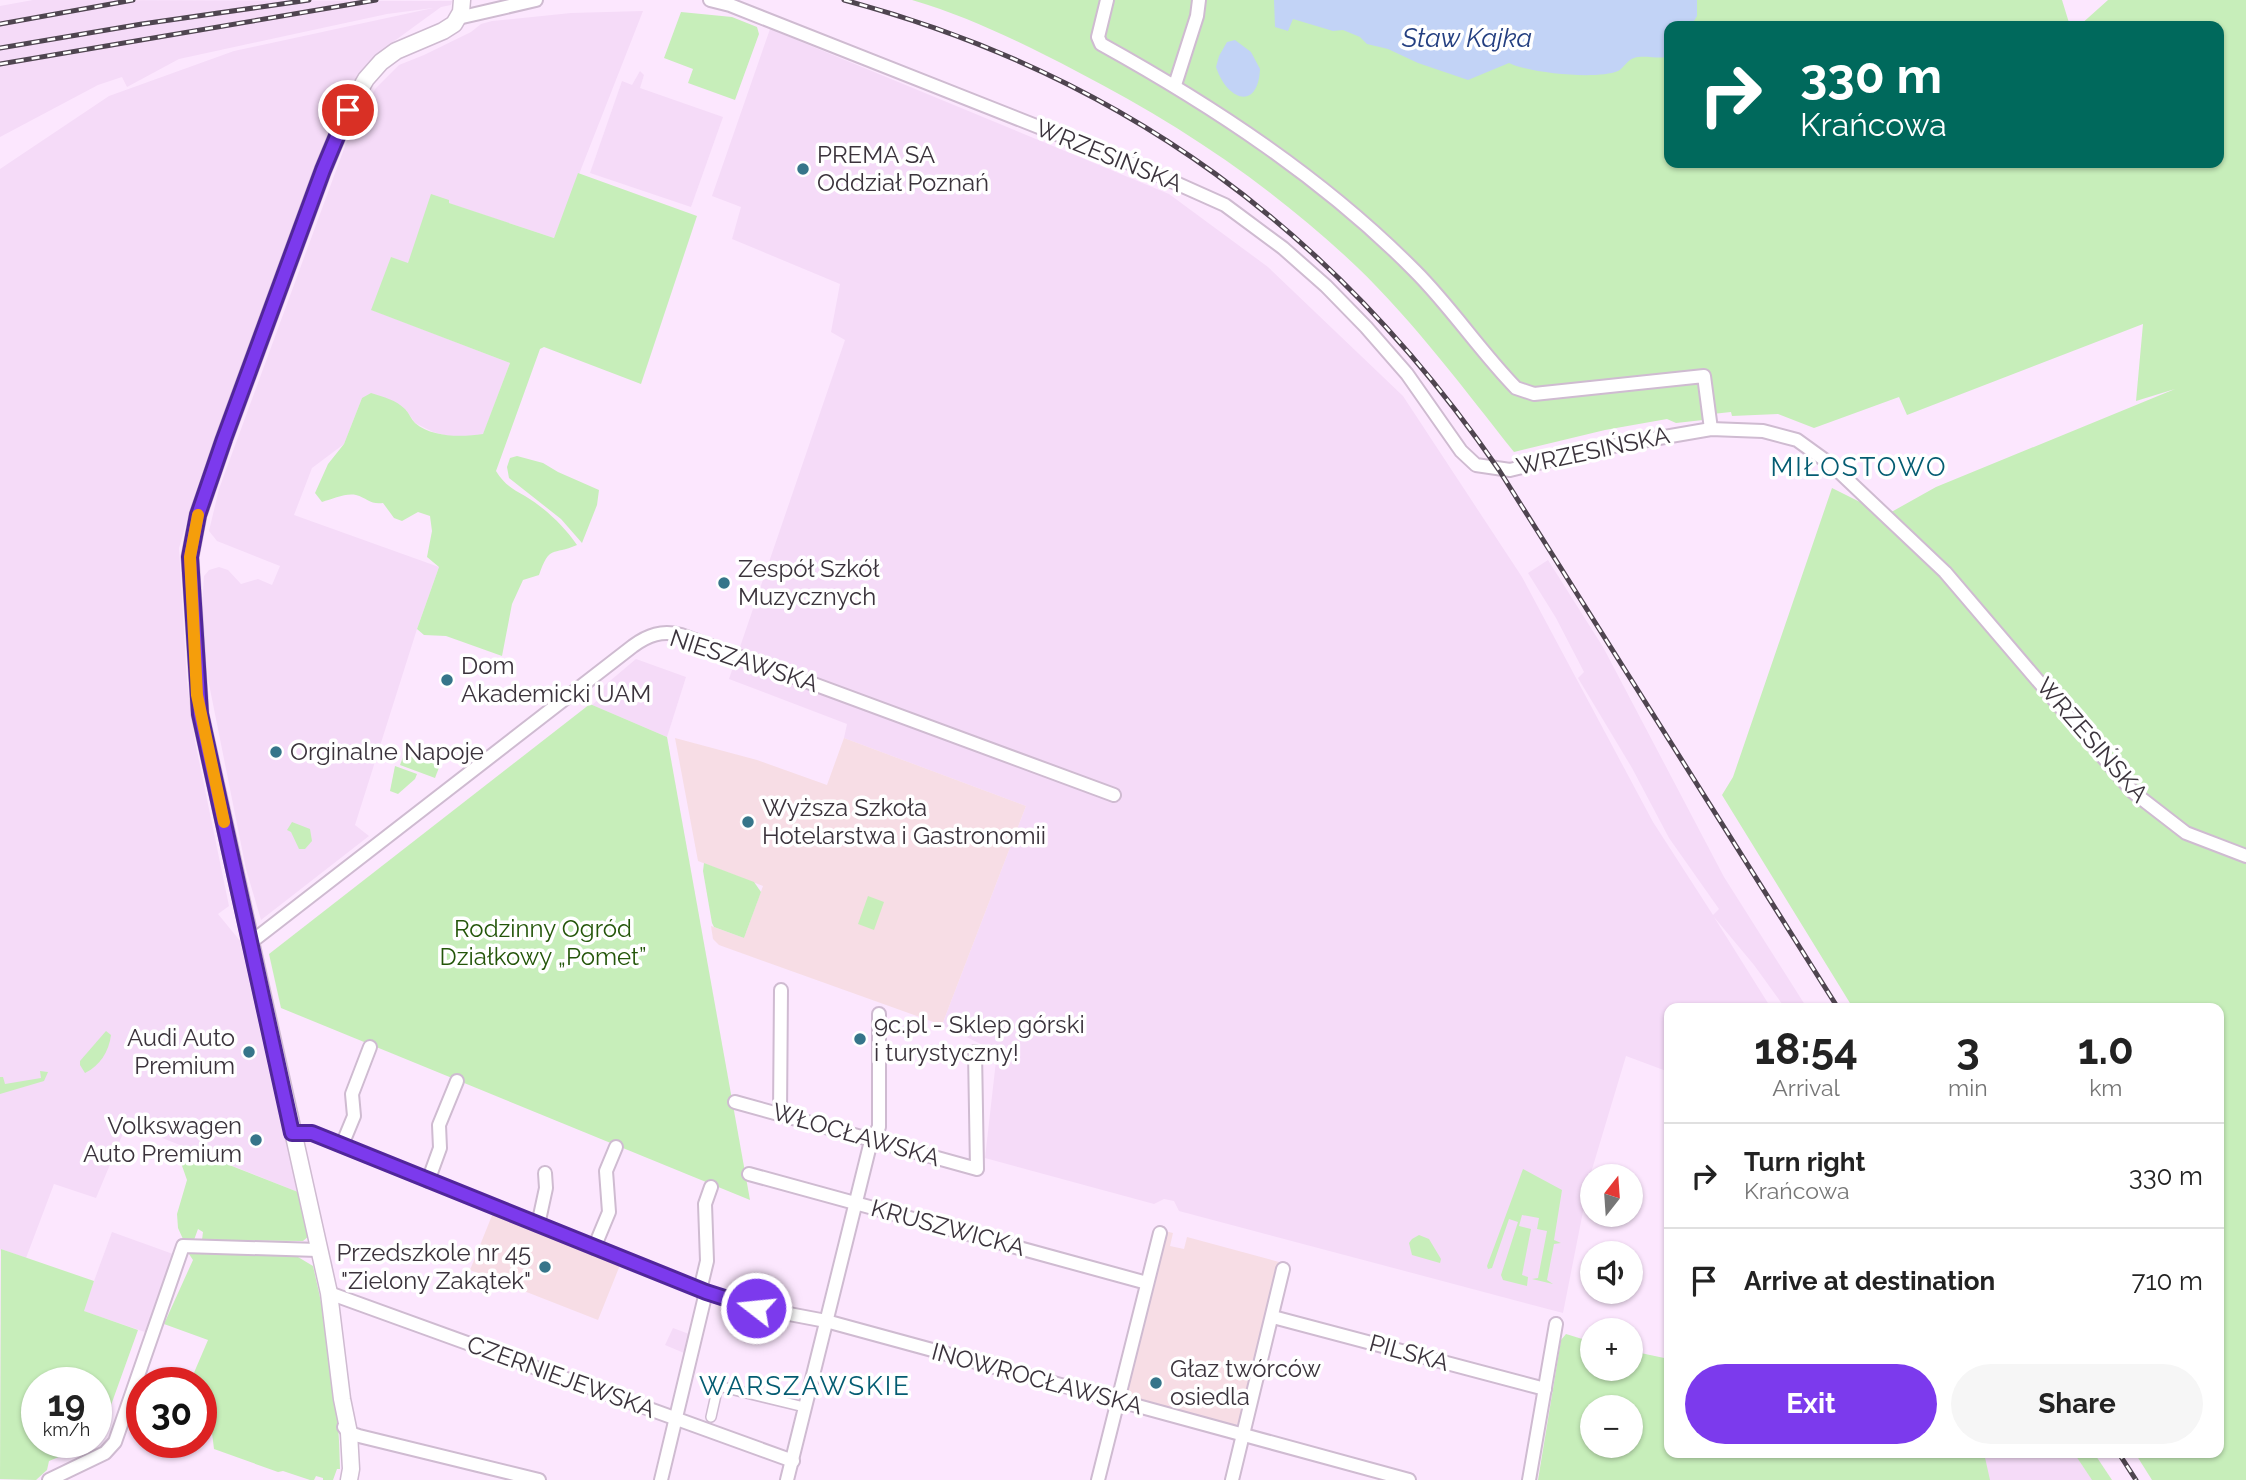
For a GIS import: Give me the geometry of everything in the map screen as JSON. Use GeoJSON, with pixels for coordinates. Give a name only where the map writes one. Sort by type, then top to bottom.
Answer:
{"type":"FeatureCollection","features":[{"type":"Feature","properties":{"kind":"street"},"geometry":{"type":"LineString","coordinates":[[348,1480],[351,1469],[329,1293],[200,714],[190,557],[194,531],[220,451],[323,170],[353,102],[366,79],[381,62],[396,51],[443,31],[458,18],[462,0]]}},
{"type":"Feature","properties":{"kind":"street"},"geometry":{"type":"LineString","coordinates":[[458,18],[536,0]]}},
{"type":"Feature","properties":{"kind":"street","name":"WRZESIŃSKA"},"geometry":{"type":"LineString","coordinates":[[710,0],[730,5],[1140,167],[1225,205],[1283,248],[1326,286],[1366,327],[1407,374],[1461,451],[1476,465],[1510,470],[1595,449],[1711,429],[1747,429],[1797,440],[1819,455],[1945,572],[2133,792],[2186,833],[2246,856]]}},
{"type":"Feature","properties":{"kind":"street"},"geometry":{"type":"LineString","coordinates":[[1107,0],[1098,37],[1101,44],[1175,85],[1326,191],[1417,273],[1510,382],[1521,391],[1534,394],[1568,392],[1704,376],[1711,429]]}},
{"type":"Feature","properties":{"kind":"street"},"geometry":{"type":"LineString","coordinates":[[1175,85],[1197,16],[1199,0]]}},
{"type":"Feature","properties":{"kind":"street","name":"NIESZAWSKA"},"geometry":{"type":"LineString","coordinates":[[250,943],[592,677],[641,640],[655,634],[681,635],[1114,795]]}},
{"type":"Feature","properties":{"kind":"street"},"geometry":{"type":"LineString","coordinates":[[780,1114],[781,990]]}},
{"type":"Feature","properties":{"kind":"street"},"geometry":{"type":"LineString","coordinates":[[787,1480],[871,1141],[878,1127],[879,1014]]}},
{"type":"Feature","properties":{"kind":"street"},"geometry":{"type":"LineString","coordinates":[[342,1145],[354,1116],[352,1094],[370,1047]]}},
{"type":"Feature","properties":{"kind":"street","name":"WŁOCŁAWSKA"},"geometry":{"type":"LineString","coordinates":[[736,1102],[976,1169],[975,1052]]}},
{"type":"Feature","properties":{"kind":"street"},"geometry":{"type":"LineString","coordinates":[[428,1181],[440,1148],[439,1125],[457,1081]]}},
{"type":"Feature","properties":{"kind":"street","name":"INOWROCŁAWSKA"},"geometry":{"type":"LineString","coordinates":[[292,1133],[312,1133],[741,1305],[826,1321],[1409,1480]]}},
{"type":"Feature","properties":{"kind":"street"},"geometry":{"type":"LineString","coordinates":[[594,1248],[609,1212],[606,1171],[616,1147]]}},
{"type":"Feature","properties":{"kind":"street"},"geometry":{"type":"LineString","coordinates":[[538,1225],[546,1188],[545,1173]]}},
{"type":"Feature","properties":{"kind":"street","name":"KRUSZWICKA"},"geometry":{"type":"LineString","coordinates":[[749,1174],[1147,1283]]}},
{"type":"Feature","properties":{"kind":"street"},"geometry":{"type":"LineString","coordinates":[[661,1480],[703,1291],[708,1261],[705,1203],[711,1187]]}},
{"type":"Feature","properties":{"kind":"street"},"geometry":{"type":"LineString","coordinates":[[1098,1480],[1160,1233]]}},
{"type":"Feature","properties":{"kind":"street"},"geometry":{"type":"LineString","coordinates":[[49,1480],[105,1453],[115,1442],[183,1246],[318,1250]]}},
{"type":"Feature","properties":{"kind":"street"},"geometry":{"type":"LineString","coordinates":[[1232,1480],[1283,1269]]}},
{"type":"Feature","properties":{"kind":"street","name":"CZERNIEJEWSKA"},"geometry":{"type":"LineString","coordinates":[[329,1293],[793,1461]]}},
{"type":"Feature","properties":{"kind":"street","name":"PILSKA"},"geometry":{"type":"LineString","coordinates":[[1273,1317],[1545,1390]]}},
{"type":"Feature","properties":{"kind":"street"},"geometry":{"type":"LineString","coordinates":[[1529,1480],[1556,1324]]}},
{"type":"Feature","properties":{"kind":"street"},"geometry":{"type":"LineString","coordinates":[[711,1417],[718,1386],[800,1406]]}},
{"type":"Feature","properties":{"kind":"street"},"geometry":{"type":"LineString","coordinates":[[345,1428],[539,1480]]}},
{"type":"Feature","properties":{"kind":"shaded area"},"geometry":{"type":"Polygon","coordinates":[[[33,0],[452,1],[451,5],[441,7],[382,50],[352,86],[334,119],[197,487],[179,548],[187,681],[195,741],[229,906],[218,914],[241,942],[298,1192],[127,1124],[96,1198],[54,1184],[26,1258],[1,1249],[0,1252],[0,169],[109,96],[234,51],[433,8],[387,14],[179,59],[127,87],[122,77],[98,85],[0,137],[0,6],[33,0]]]}},
{"type":"Feature","properties":{"kind":"shaded area"},"geometry":{"type":"Polygon","coordinates":[[[643,11],[554,238],[448,203],[408,264],[391,258],[372,310],[510,363],[483,435],[452,437],[433,432],[415,423],[406,410],[362,398],[344,444],[312,468],[294,515],[439,567],[355,825],[369,836],[261,920],[246,869],[208,679],[202,607],[204,576],[209,570],[219,567],[228,570],[241,584],[258,579],[272,585],[280,566],[217,541],[209,531],[219,489],[352,127],[376,88],[399,65],[471,32],[481,24],[571,13],[643,11]]]}},
{"type":"Feature","properties":{"kind":"shaded area"},"geometry":{"type":"Polygon","coordinates":[[[770,29],[1169,194],[1268,267],[1403,396],[1522,577],[1653,822],[1713,915],[1719,909],[1669,838],[1632,768],[1578,678],[1584,672],[1556,618],[1528,573],[1548,560],[1603,647],[1724,877],[1804,1003],[1781,1003],[1714,917],[1768,1003],[1664,1003],[1664,1070],[1626,1056],[1594,1164],[1580,1164],[1580,1227],[1563,1313],[1179,1211],[1174,1201],[1164,1199],[1154,1204],[985,1158],[997,1052],[942,1025],[1026,806],[844,738],[847,724],[729,679],[845,340],[831,332],[840,284],[732,239],[741,207],[712,196],[770,29]]]}},
{"type":"Feature","properties":{"kind":"shaded area"},"geometry":{"type":"Polygon","coordinates":[[[640,71],[644,75],[640,88],[723,117],[691,207],[590,173],[622,81],[632,85],[640,71]]]}},
{"type":"Feature","properties":{"kind":"shaded area"},"geometry":{"type":"Polygon","coordinates":[[[636,659],[686,677],[667,737],[592,705],[599,699],[604,686],[636,659]]]}},
{"type":"Feature","properties":{"kind":"shaded area"},"geometry":{"type":"Polygon","coordinates":[[[675,738],[757,760],[827,785],[844,738],[1026,806],[942,1025],[719,945],[713,939],[711,926],[744,938],[763,886],[698,861],[675,738]]]}},
{"type":"Feature","properties":{"kind":"shaded area","name":"Przedszkole nr 45 \"Zielony Zakątek\""},"geometry":{"type":"Polygon","coordinates":[[[493,1213],[620,1265],[598,1320],[470,1270],[493,1213]]]}},
{"type":"Feature","properties":{"kind":"shaded area"},"geometry":{"type":"Polygon","coordinates":[[[1165,1231],[1173,1233],[1170,1246],[1184,1249],[1187,1237],[1279,1262],[1239,1423],[1232,1427],[1132,1399],[1127,1391],[1165,1231]]]}},
{"type":"Feature","properties":{"kind":"shaded area"},"geometry":{"type":"Polygon","coordinates":[[[112,1232],[173,1254],[152,1312],[148,1333],[83,1311],[112,1232]]]}},
{"type":"Feature","properties":{"kind":"shaded area"},"geometry":{"type":"Polygon","coordinates":[[[673,1328],[689,1334],[684,1353],[665,1345],[673,1328]]]}},
{"type":"Feature","properties":{"kind":"shaded area"},"geometry":{"type":"Polygon","coordinates":[[[1912,1458],[2083,1458],[2097,1480],[1907,1480],[1912,1458]]]}},
{"type":"Feature","properties":{"kind":"green space"},"geometry":{"type":"Polygon","coordinates":[[[912,0],[2062,0],[2068,21],[1664,21],[1664,168],[2224,168],[2224,21],[2085,21],[2108,0],[2246,0],[2246,1480],[2152,1480],[2138,1458],[2224,1458],[2224,1003],[1850,1003],[1722,795],[1733,777],[1832,488],[1886,515],[1936,487],[2175,389],[2136,401],[2143,324],[1907,415],[1899,397],[1814,428],[1778,414],[1732,416],[1731,412],[1703,415],[1703,420],[1676,423],[1667,419],[1605,430],[1514,452],[1439,357],[1378,288],[1292,210],[1224,159],[1114,91],[1016,41],[912,0]]]}},
{"type":"Feature","properties":{"kind":"green space"},"geometry":{"type":"Polygon","coordinates":[[[681,12],[732,17],[757,27],[759,34],[735,100],[688,83],[693,69],[664,58],[681,12]]]}},
{"type":"Feature","properties":{"kind":"green space"},"geometry":{"type":"Polygon","coordinates":[[[578,173],[697,216],[641,384],[544,347],[540,349],[496,471],[509,486],[554,518],[577,545],[553,552],[546,559],[539,575],[523,580],[512,604],[502,656],[446,636],[424,635],[417,629],[439,567],[427,557],[432,531],[430,516],[418,512],[402,521],[394,518],[383,503],[352,495],[322,502],[315,493],[328,464],[344,444],[362,398],[371,393],[398,403],[415,423],[430,431],[457,436],[483,434],[510,363],[371,310],[391,257],[408,263],[431,194],[449,200],[449,203],[554,238],[578,173]]]}},
{"type":"Feature","properties":{"kind":"green space"},"geometry":{"type":"Polygon","coordinates":[[[517,456],[543,463],[599,490],[597,505],[582,543],[561,519],[509,478],[507,467],[510,458],[517,456]]]}},
{"type":"Feature","properties":{"kind":"green space","name":"Rodzinny Ogród Działkowy „Pomet”"},"geometry":{"type":"Polygon","coordinates":[[[590,704],[667,737],[750,1200],[281,1008],[269,954],[590,704]]]}},
{"type":"Feature","properties":{"kind":"green space"},"geometry":{"type":"Polygon","coordinates":[[[408,744],[443,757],[435,778],[400,765],[408,744]]]}},
{"type":"Feature","properties":{"kind":"green space"},"geometry":{"type":"Polygon","coordinates":[[[395,766],[417,774],[398,794],[390,791],[395,766]]]}},
{"type":"Feature","properties":{"kind":"green space"},"geometry":{"type":"Polygon","coordinates":[[[292,822],[310,829],[312,841],[305,849],[299,849],[291,832],[287,830],[292,822]]]}},
{"type":"Feature","properties":{"kind":"green space"},"geometry":{"type":"Polygon","coordinates":[[[704,863],[754,882],[761,892],[744,938],[714,927],[703,871],[704,863]]]}},
{"type":"Feature","properties":{"kind":"green space"},"geometry":{"type":"Polygon","coordinates":[[[868,896],[884,902],[874,930],[858,924],[868,896]]]}},
{"type":"Feature","properties":{"kind":"green space"},"geometry":{"type":"Polygon","coordinates":[[[106,1031],[111,1035],[106,1052],[95,1066],[85,1073],[80,1061],[106,1031]]]}},
{"type":"Feature","properties":{"kind":"green space"},"geometry":{"type":"Polygon","coordinates":[[[40,1071],[48,1072],[44,1081],[0,1094],[0,1077],[3,1077],[5,1084],[41,1078],[40,1071]]]}},
{"type":"Feature","properties":{"kind":"green space"},"geometry":{"type":"Polygon","coordinates":[[[181,1146],[298,1192],[309,1236],[303,1241],[202,1240],[203,1232],[198,1229],[194,1240],[183,1239],[178,1228],[177,1214],[187,1180],[181,1163],[181,1146]]]}},
{"type":"Feature","properties":{"kind":"green space"},"geometry":{"type":"Polygon","coordinates":[[[1523,1169],[1562,1190],[1554,1240],[1561,1243],[1554,1244],[1547,1280],[1553,1284],[1532,1279],[1538,1278],[1547,1231],[1537,1229],[1539,1218],[1522,1215],[1519,1226],[1531,1229],[1522,1275],[1528,1277],[1527,1286],[1503,1280],[1501,1275],[1518,1222],[1509,1219],[1492,1268],[1488,1269],[1487,1266],[1523,1169]]]}},
{"type":"Feature","properties":{"kind":"green space"},"geometry":{"type":"Polygon","coordinates":[[[1419,1235],[1429,1239],[1441,1259],[1440,1263],[1412,1255],[1409,1243],[1419,1235]]]}},
{"type":"Feature","properties":{"kind":"green space"},"geometry":{"type":"Polygon","coordinates":[[[1,1249],[94,1281],[84,1311],[138,1330],[112,1402],[112,1367],[21,1367],[21,1458],[56,1458],[49,1461],[47,1470],[36,1480],[0,1479],[1,1249]]]}},
{"type":"Feature","properties":{"kind":"green space"},"geometry":{"type":"Polygon","coordinates":[[[189,1254],[293,1254],[313,1266],[324,1316],[335,1392],[340,1469],[337,1469],[333,1480],[323,1480],[316,1476],[314,1480],[310,1480],[283,1471],[278,1472],[217,1450],[217,1367],[196,1367],[208,1340],[164,1324],[193,1260],[189,1254]]]}},
{"type":"Feature","properties":{"kind":"green space"},"geometry":{"type":"Polygon","coordinates":[[[1566,1334],[1580,1338],[1580,1381],[1643,1381],[1643,1354],[1664,1358],[1664,1458],[1985,1458],[1990,1480],[1538,1480],[1561,1340],[1566,1334]]]}},
{"type":"Feature","properties":{"kind":"green space"},"geometry":{"type":"Polygon","coordinates":[[[2077,1458],[2097,1458],[2112,1480],[2092,1480],[2077,1458]]]}},
{"type":"Feature","properties":{"kind":"water","name":"Staw Kajka"},"geometry":{"type":"Polygon","coordinates":[[[1274,0],[1697,0],[1697,16],[1694,21],[1664,21],[1664,57],[1634,58],[1618,71],[1595,75],[1532,70],[1509,63],[1468,80],[1418,63],[1388,49],[1367,44],[1360,37],[1343,30],[1333,31],[1293,19],[1288,31],[1275,27],[1274,0]]]}},
{"type":"Feature","properties":{"kind":"water"},"geometry":{"type":"Polygon","coordinates":[[[1235,40],[1251,52],[1260,69],[1254,91],[1248,96],[1234,94],[1227,88],[1216,67],[1227,42],[1235,40]]]}},
{"type":"Feature","properties":{"kind":"railway"},"geometry":{"type":"LineString","coordinates":[[0,24],[133,0]]}},
{"type":"Feature","properties":{"kind":"railway"},"geometry":{"type":"LineString","coordinates":[[0,48],[309,0]]}},
{"type":"Feature","properties":{"kind":"railway"},"geometry":{"type":"LineString","coordinates":[[0,64],[376,0]]}},
{"type":"Feature","properties":{"kind":"railway"},"geometry":{"type":"LineString","coordinates":[[844,0],[946,32],[1042,72],[1131,119],[1215,174],[1294,236],[1367,307],[1435,385],[1499,470],[1835,1003]]}},
{"type":"Feature","properties":{"kind":"railway"},"geometry":{"type":"LineString","coordinates":[[2122,1458],[2136,1480]]}},
{"type":"Feature","properties":{"kind":"slow traffic"},"geometry":{"type":"LineString","coordinates":[[198,515],[190,557],[197,695],[224,822]]}},
{"type":"Feature","properties":{"kind":"place","name":"PREMA SA Oddział Poznań"},"geometry":{"type":"Point","coordinates":[803,169]}},
{"type":"Feature","properties":{"kind":"place","name":"Zespół Szkół Muzycznych"},"geometry":{"type":"Point","coordinates":[724,583]}},
{"type":"Feature","properties":{"kind":"place","name":"Dom Akademicki UAM"},"geometry":{"type":"Point","coordinates":[447,680]}},
{"type":"Feature","properties":{"kind":"place","name":"Orginalne Napoje"},"geometry":{"type":"Point","coordinates":[276,752]}},
{"type":"Feature","properties":{"kind":"place","name":"Wyższa Szkoła Hotelarstwa i Gastronomii"},"geometry":{"type":"Point","coordinates":[748,822]}},
{"type":"Feature","properties":{"kind":"place","name":"9c.pl - Sklep górski i turystyczny!"},"geometry":{"type":"Point","coordinates":[860,1039]}},
{"type":"Feature","properties":{"kind":"place","name":"Audi Auto Premium"},"geometry":{"type":"Point","coordinates":[249,1052]}},
{"type":"Feature","properties":{"kind":"place","name":"Volkswagen Auto Premium"},"geometry":{"type":"Point","coordinates":[256,1140]}},
{"type":"Feature","properties":{"kind":"place","name":"Przedszkole nr 45 \"Zielony Zakątek\""},"geometry":{"type":"Point","coordinates":[545,1267]}},
{"type":"Feature","properties":{"kind":"place","name":"Głaz twórców osiedla"},"geometry":{"type":"Point","coordinates":[1156,1383]}},
{"type":"Feature","properties":{"kind":"district","name":"MIŁOSTOWO"},"geometry":{"type":"Point","coordinates":[1859,467]}},
{"type":"Feature","properties":{"kind":"district","name":"WARSZAWSKIE"},"geometry":{"type":"Point","coordinates":[805,1386]}},
{"type":"Feature","properties":{"kind":"route"},"geometry":{"type":"LineString","coordinates":[[348,110],[323,170],[224,439],[198,515],[190,557],[200,714],[292,1133],[312,1133],[706,1292],[756,1308]]}}]}
